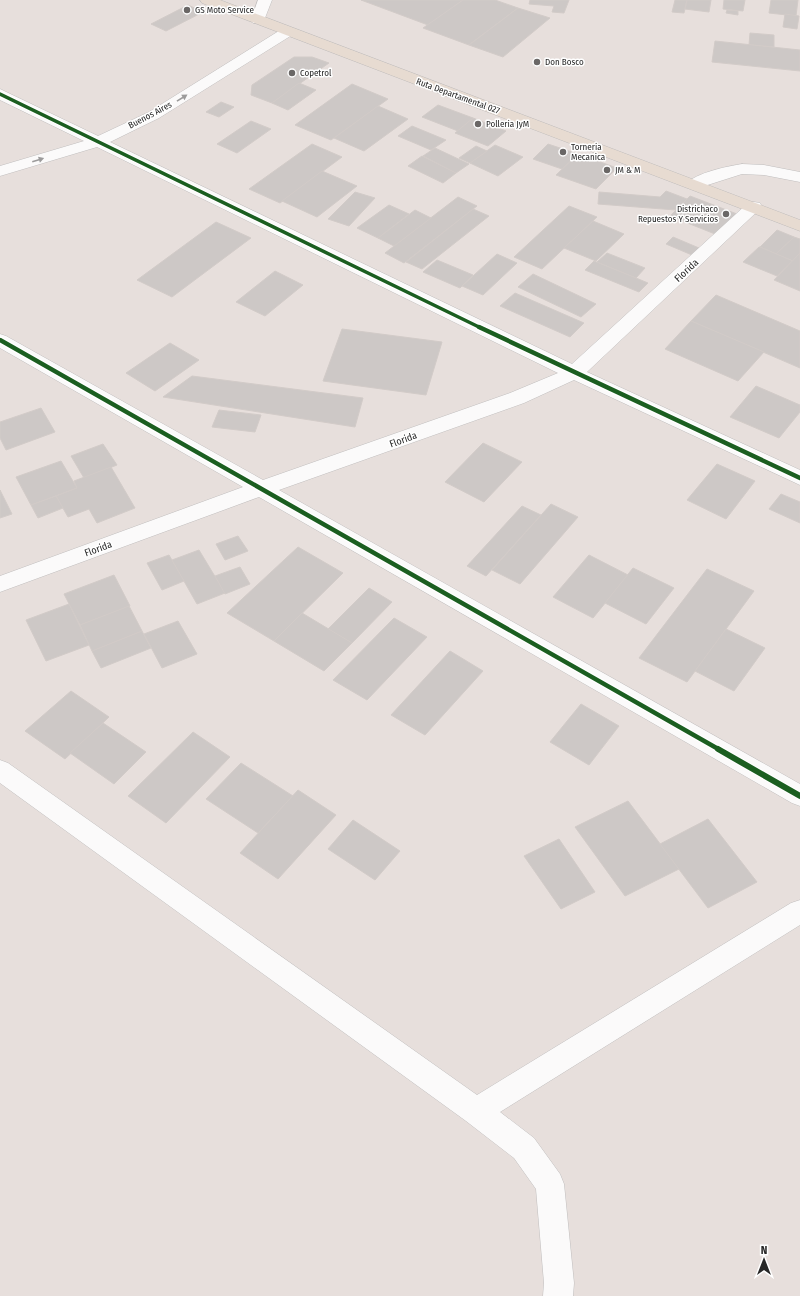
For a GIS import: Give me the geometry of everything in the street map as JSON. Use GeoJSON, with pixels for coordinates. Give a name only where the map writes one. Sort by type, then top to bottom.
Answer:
{"type":"FeatureCollection","features":[{"type":"Feature","properties":{"kind":"main road","name":"Ruta Departamental 027"},"geometry":{"type":"LineString","coordinates":[[207,0],[288,32],[695,184],[800,226]]}},
{"type":"Feature","properties":{"kind":"street"},"geometry":{"type":"LineString","coordinates":[[258,20],[265,0]]}},
{"type":"Feature","properties":{"kind":"street","name":"Buenos Aires"},"geometry":{"type":"LineString","coordinates":[[0,171],[97,142],[154,115],[288,32]]}},
{"type":"Feature","properties":{"kind":"street"},"geometry":{"type":"LineString","coordinates":[[0,94],[574,373],[800,478]]}},
{"type":"Feature","properties":{"kind":"street"},"geometry":{"type":"LineString","coordinates":[[695,184],[725,172],[744,169],[765,170],[800,177]]}},
{"type":"Feature","properties":{"kind":"street","name":"Florida"},"geometry":{"type":"LineString","coordinates":[[0,584],[517,398],[574,373],[754,207]]}},
{"type":"Feature","properties":{"kind":"street"},"geometry":{"type":"LineString","coordinates":[[0,340],[800,796]]}},
{"type":"Feature","properties":{"kind":"street"},"geometry":{"type":"LineString","coordinates":[[0,770],[476,1111],[524,1148],[550,1184],[559,1283],[558,1296]]}},
{"type":"Feature","properties":{"kind":"street"},"geometry":{"type":"LineString","coordinates":[[476,1111],[800,911]]}},
{"type":"Feature","properties":{"kind":"building"},"geometry":{"type":"Polygon","coordinates":[[[361,0],[463,0],[428,25],[361,0]]]}},
{"type":"Feature","properties":{"kind":"building"},"geometry":{"type":"Polygon","coordinates":[[[463,0],[495,0],[518,8],[469,45],[423,28],[463,0]]]}},
{"type":"Feature","properties":{"kind":"building"},"geometry":{"type":"Polygon","coordinates":[[[530,0],[569,0],[564,13],[552,12],[554,6],[529,4],[530,0]]]}},
{"type":"Feature","properties":{"kind":"building"},"geometry":{"type":"Polygon","coordinates":[[[675,0],[687,0],[684,13],[672,12],[675,0]]]}},
{"type":"Feature","properties":{"kind":"building"},"geometry":{"type":"Polygon","coordinates":[[[687,0],[711,0],[709,12],[685,9],[687,0]]]}},
{"type":"Feature","properties":{"kind":"building"},"geometry":{"type":"Polygon","coordinates":[[[724,0],[745,0],[743,11],[723,9],[724,0]]]}},
{"type":"Feature","properties":{"kind":"building"},"geometry":{"type":"Polygon","coordinates":[[[771,0],[798,0],[796,16],[769,13],[771,0]]]}},
{"type":"Feature","properties":{"kind":"building"},"geometry":{"type":"Polygon","coordinates":[[[188,5],[203,12],[166,31],[151,24],[188,5]]]}},
{"type":"Feature","properties":{"kind":"building"},"geometry":{"type":"Polygon","coordinates":[[[518,8],[550,18],[503,57],[469,45],[518,8]]]}},
{"type":"Feature","properties":{"kind":"building"},"geometry":{"type":"Polygon","coordinates":[[[727,10],[738,11],[738,15],[726,13],[727,10]]]}},
{"type":"Feature","properties":{"kind":"building"},"geometry":{"type":"Polygon","coordinates":[[[785,14],[799,16],[797,29],[783,27],[785,14]]]}},
{"type":"Feature","properties":{"kind":"building"},"geometry":{"type":"Polygon","coordinates":[[[750,33],[774,35],[774,47],[749,45],[750,33]]]}},
{"type":"Feature","properties":{"kind":"building"},"geometry":{"type":"Polygon","coordinates":[[[715,41],[800,50],[800,71],[712,62],[715,41]]]}},
{"type":"Feature","properties":{"kind":"building","name":"Copetrol"},"geometry":{"type":"Polygon","coordinates":[[[294,57],[312,57],[329,63],[272,103],[251,95],[252,85],[294,57]]]}},
{"type":"Feature","properties":{"kind":"building"},"geometry":{"type":"Polygon","coordinates":[[[299,83],[316,90],[288,110],[272,103],[299,83]]]}},
{"type":"Feature","properties":{"kind":"building"},"geometry":{"type":"Polygon","coordinates":[[[352,84],[388,99],[331,140],[295,125],[352,84]]]}},
{"type":"Feature","properties":{"kind":"building"},"geometry":{"type":"Polygon","coordinates":[[[221,102],[234,107],[219,117],[206,112],[221,102]]]}},
{"type":"Feature","properties":{"kind":"building"},"geometry":{"type":"Polygon","coordinates":[[[438,105],[473,118],[458,131],[422,117],[438,105]]]}},
{"type":"Feature","properties":{"kind":"building"},"geometry":{"type":"Polygon","coordinates":[[[378,106],[408,119],[364,151],[334,138],[378,106]]]}},
{"type":"Feature","properties":{"kind":"building"},"geometry":{"type":"Polygon","coordinates":[[[473,118],[506,131],[488,146],[455,133],[473,118]]]}},
{"type":"Feature","properties":{"kind":"building"},"geometry":{"type":"Polygon","coordinates":[[[251,121],[271,129],[237,153],[217,144],[251,121]]]}},
{"type":"Feature","properties":{"kind":"building"},"geometry":{"type":"Polygon","coordinates":[[[412,126],[446,140],[431,150],[398,136],[412,126]]]}},
{"type":"Feature","properties":{"kind":"building"},"geometry":{"type":"Polygon","coordinates":[[[312,144],[342,157],[280,203],[249,189],[312,144]]]}},
{"type":"Feature","properties":{"kind":"building"},"geometry":{"type":"Polygon","coordinates":[[[548,144],[578,154],[562,169],[533,159],[548,144]]]}},
{"type":"Feature","properties":{"kind":"building"},"geometry":{"type":"Polygon","coordinates":[[[495,145],[523,157],[498,176],[470,163],[495,145]]]}},
{"type":"Feature","properties":{"kind":"building"},"geometry":{"type":"Polygon","coordinates":[[[476,146],[487,151],[470,163],[459,158],[476,146]]]}},
{"type":"Feature","properties":{"kind":"building"},"geometry":{"type":"Polygon","coordinates":[[[435,148],[469,164],[456,173],[423,156],[435,148]]]}},
{"type":"Feature","properties":{"kind":"building"},"geometry":{"type":"Polygon","coordinates":[[[578,154],[617,168],[596,189],[556,175],[578,154]]]}},
{"type":"Feature","properties":{"kind":"building"},"geometry":{"type":"Polygon","coordinates":[[[422,156],[456,173],[443,183],[408,166],[422,156]]]}},
{"type":"Feature","properties":{"kind":"building"},"geometry":{"type":"Polygon","coordinates":[[[322,171],[357,186],[317,217],[282,201],[322,171]]]}},
{"type":"Feature","properties":{"kind":"building"},"geometry":{"type":"Polygon","coordinates":[[[666,191],[687,199],[676,210],[598,204],[599,192],[660,197],[666,191]]]}},
{"type":"Feature","properties":{"kind":"building"},"geometry":{"type":"Polygon","coordinates":[[[355,192],[375,198],[349,226],[328,219],[355,192]]]}},
{"type":"Feature","properties":{"kind":"building"},"geometry":{"type":"Polygon","coordinates":[[[690,196],[737,214],[715,234],[670,216],[690,196]]]}},
{"type":"Feature","properties":{"kind":"building"},"geometry":{"type":"Polygon","coordinates":[[[458,197],[477,206],[404,263],[385,253],[458,197]]]}},
{"type":"Feature","properties":{"kind":"building"},"geometry":{"type":"Polygon","coordinates":[[[389,205],[409,214],[378,238],[357,228],[389,205]]]}},
{"type":"Feature","properties":{"kind":"building"},"geometry":{"type":"Polygon","coordinates":[[[569,206],[597,217],[542,269],[514,257],[569,206]]]}},
{"type":"Feature","properties":{"kind":"building"},"geometry":{"type":"Polygon","coordinates":[[[473,209],[489,216],[422,269],[406,262],[473,209]]]}},
{"type":"Feature","properties":{"kind":"building"},"geometry":{"type":"Polygon","coordinates":[[[415,210],[431,218],[394,246],[378,238],[415,210]]]}},
{"type":"Feature","properties":{"kind":"building"},"geometry":{"type":"Polygon","coordinates":[[[593,221],[624,234],[596,261],[564,248],[593,221]]]}},
{"type":"Feature","properties":{"kind":"building"},"geometry":{"type":"Polygon","coordinates":[[[216,222],[251,238],[172,297],[137,280],[216,222]]]}},
{"type":"Feature","properties":{"kind":"building"},"geometry":{"type":"Polygon","coordinates":[[[777,230],[794,237],[776,254],[760,247],[777,230]]]}},
{"type":"Feature","properties":{"kind":"building"},"geometry":{"type":"Polygon","coordinates":[[[673,237],[699,248],[692,255],[666,244],[673,237]]]}},
{"type":"Feature","properties":{"kind":"building"},"geometry":{"type":"Polygon","coordinates":[[[794,237],[800,239],[800,253],[793,261],[776,254],[794,237]]]}},
{"type":"Feature","properties":{"kind":"building"},"geometry":{"type":"Polygon","coordinates":[[[759,247],[793,261],[777,276],[743,262],[759,247]]]}},
{"type":"Feature","properties":{"kind":"building"},"geometry":{"type":"Polygon","coordinates":[[[607,253],[645,268],[636,278],[597,262],[607,253]]]}},
{"type":"Feature","properties":{"kind":"building"},"geometry":{"type":"Polygon","coordinates":[[[800,253],[800,291],[774,280],[800,253]]]}},
{"type":"Feature","properties":{"kind":"building"},"geometry":{"type":"Polygon","coordinates":[[[497,254],[517,263],[483,295],[462,286],[497,254]]]}},
{"type":"Feature","properties":{"kind":"building"},"geometry":{"type":"Polygon","coordinates":[[[437,260],[473,275],[460,288],[423,272],[437,260]]]}},
{"type":"Feature","properties":{"kind":"building"},"geometry":{"type":"Polygon","coordinates":[[[594,261],[648,283],[639,292],[585,270],[594,261]]]}},
{"type":"Feature","properties":{"kind":"building"},"geometry":{"type":"Polygon","coordinates":[[[275,271],[303,285],[265,316],[236,302],[275,271]]]}},
{"type":"Feature","properties":{"kind":"building"},"geometry":{"type":"Polygon","coordinates":[[[533,274],[596,304],[581,317],[518,287],[533,274]]]}},
{"type":"Feature","properties":{"kind":"building"},"geometry":{"type":"Polygon","coordinates":[[[515,293],[584,323],[570,337],[500,306],[515,293]]]}},
{"type":"Feature","properties":{"kind":"building"},"geometry":{"type":"Polygon","coordinates":[[[716,295],[800,331],[800,368],[691,321],[716,295]]]}},
{"type":"Feature","properties":{"kind":"building"},"geometry":{"type":"Polygon","coordinates":[[[691,321],[764,352],[738,381],[665,349],[691,321]]]}},
{"type":"Feature","properties":{"kind":"building"},"geometry":{"type":"Polygon","coordinates":[[[342,329],[442,342],[426,395],[323,381],[342,329]]]}},
{"type":"Feature","properties":{"kind":"building"},"geometry":{"type":"Polygon","coordinates":[[[170,343],[199,360],[155,391],[126,373],[170,343]]]}},
{"type":"Feature","properties":{"kind":"building"},"geometry":{"type":"Polygon","coordinates":[[[192,376],[363,398],[355,427],[163,397],[192,376]]]}},
{"type":"Feature","properties":{"kind":"building"},"geometry":{"type":"Polygon","coordinates":[[[756,386],[800,405],[800,412],[779,438],[730,417],[756,386]]]}},
{"type":"Feature","properties":{"kind":"building"},"geometry":{"type":"Polygon","coordinates":[[[41,408],[55,432],[6,450],[0,438],[0,422],[41,408]]]}},
{"type":"Feature","properties":{"kind":"building"},"geometry":{"type":"Polygon","coordinates":[[[219,410],[261,415],[255,432],[212,427],[219,410]]]}},
{"type":"Feature","properties":{"kind":"building"},"geometry":{"type":"Polygon","coordinates":[[[483,443],[522,462],[484,502],[445,482],[483,443]]]}},
{"type":"Feature","properties":{"kind":"building"},"geometry":{"type":"Polygon","coordinates":[[[103,444],[117,465],[84,478],[71,456],[103,444]]]}},
{"type":"Feature","properties":{"kind":"building"},"geometry":{"type":"Polygon","coordinates":[[[61,461],[77,488],[31,505],[16,477],[61,461]]]}},
{"type":"Feature","properties":{"kind":"building"},"geometry":{"type":"Polygon","coordinates":[[[717,464],[755,481],[726,519],[687,500],[717,464]]]}},
{"type":"Feature","properties":{"kind":"building"},"geometry":{"type":"Polygon","coordinates":[[[111,467],[135,508],[97,523],[89,509],[68,517],[56,496],[77,488],[74,481],[111,467]]]}},
{"type":"Feature","properties":{"kind":"building"},"geometry":{"type":"Polygon","coordinates":[[[0,490],[12,514],[0,518],[0,490]]]}},
{"type":"Feature","properties":{"kind":"building"},"geometry":{"type":"Polygon","coordinates":[[[781,494],[800,502],[800,523],[769,509],[781,494]]]}},
{"type":"Feature","properties":{"kind":"building"},"geometry":{"type":"Polygon","coordinates":[[[56,496],[63,508],[38,518],[31,505],[56,496]]]}},
{"type":"Feature","properties":{"kind":"building"},"geometry":{"type":"Polygon","coordinates":[[[551,504],[578,517],[520,584],[492,570],[551,504]]]}},
{"type":"Feature","properties":{"kind":"building"},"geometry":{"type":"Polygon","coordinates":[[[522,506],[541,515],[486,576],[467,566],[522,506]]]}},
{"type":"Feature","properties":{"kind":"building"},"geometry":{"type":"Polygon","coordinates":[[[238,536],[248,551],[225,560],[216,544],[238,536]]]}},
{"type":"Feature","properties":{"kind":"building"},"geometry":{"type":"Polygon","coordinates":[[[298,547],[343,573],[274,641],[227,613],[298,547]]]}},
{"type":"Feature","properties":{"kind":"building"},"geometry":{"type":"Polygon","coordinates":[[[199,550],[225,593],[197,604],[172,560],[199,550]]]}},
{"type":"Feature","properties":{"kind":"building"},"geometry":{"type":"Polygon","coordinates":[[[169,555],[184,581],[162,590],[147,563],[169,555]]]}},
{"type":"Feature","properties":{"kind":"building"},"geometry":{"type":"Polygon","coordinates":[[[589,555],[628,575],[593,618],[553,597],[589,555]]]}},
{"type":"Feature","properties":{"kind":"building"},"geometry":{"type":"Polygon","coordinates":[[[240,567],[250,584],[225,594],[215,576],[240,567]]]}},
{"type":"Feature","properties":{"kind":"building"},"geometry":{"type":"Polygon","coordinates":[[[633,568],[674,588],[646,624],[605,603],[633,568]]]}},
{"type":"Feature","properties":{"kind":"building"},"geometry":{"type":"Polygon","coordinates":[[[707,569],[754,591],[687,682],[639,658],[707,569]]]}},
{"type":"Feature","properties":{"kind":"building"},"geometry":{"type":"Polygon","coordinates":[[[114,575],[130,606],[80,625],[64,594],[114,575]]]}},
{"type":"Feature","properties":{"kind":"building"},"geometry":{"type":"Polygon","coordinates":[[[369,588],[392,602],[352,643],[328,629],[369,588]]]}},
{"type":"Feature","properties":{"kind":"building"},"geometry":{"type":"Polygon","coordinates":[[[69,604],[89,645],[46,661],[26,620],[69,604]]]}},
{"type":"Feature","properties":{"kind":"building"},"geometry":{"type":"Polygon","coordinates":[[[129,606],[142,631],[92,651],[80,625],[129,606]]]}},
{"type":"Feature","properties":{"kind":"building"},"geometry":{"type":"Polygon","coordinates":[[[302,613],[352,643],[324,671],[274,641],[302,613]]]}},
{"type":"Feature","properties":{"kind":"building"},"geometry":{"type":"Polygon","coordinates":[[[394,618],[427,637],[367,700],[333,680],[394,618]]]}},
{"type":"Feature","properties":{"kind":"building"},"geometry":{"type":"Polygon","coordinates":[[[178,621],[197,654],[162,668],[144,634],[178,621]]]}},
{"type":"Feature","properties":{"kind":"building"},"geometry":{"type":"Polygon","coordinates":[[[726,629],[765,648],[734,691],[695,671],[726,629]]]}},
{"type":"Feature","properties":{"kind":"building"},"geometry":{"type":"Polygon","coordinates":[[[142,631],[151,648],[101,668],[92,651],[142,631]]]}},
{"type":"Feature","properties":{"kind":"building"},"geometry":{"type":"Polygon","coordinates":[[[450,651],[483,671],[425,735],[391,715],[450,651]]]}},
{"type":"Feature","properties":{"kind":"building"},"geometry":{"type":"Polygon","coordinates":[[[71,691],[109,717],[65,759],[25,731],[71,691]]]}},
{"type":"Feature","properties":{"kind":"building"},"geometry":{"type":"Polygon","coordinates":[[[581,704],[619,726],[589,765],[550,742],[581,704]]]}},
{"type":"Feature","properties":{"kind":"building"},"geometry":{"type":"Polygon","coordinates":[[[103,723],[146,752],[114,784],[70,753],[103,723]]]}},
{"type":"Feature","properties":{"kind":"building"},"geometry":{"type":"Polygon","coordinates":[[[193,732],[230,757],[166,823],[128,796],[193,732]]]}},
{"type":"Feature","properties":{"kind":"building"},"geometry":{"type":"Polygon","coordinates":[[[241,763],[293,796],[258,833],[206,799],[241,763]]]}},
{"type":"Feature","properties":{"kind":"building"},"geometry":{"type":"Polygon","coordinates":[[[298,790],[336,815],[278,879],[240,853],[298,790]]]}},
{"type":"Feature","properties":{"kind":"building"},"geometry":{"type":"Polygon","coordinates":[[[628,801],[679,869],[625,896],[575,827],[628,801]]]}},
{"type":"Feature","properties":{"kind":"building"},"geometry":{"type":"Polygon","coordinates":[[[708,819],[757,882],[708,908],[660,844],[708,819]]]}},
{"type":"Feature","properties":{"kind":"building"},"geometry":{"type":"Polygon","coordinates":[[[353,820],[400,851],[375,880],[328,849],[353,820]]]}},
{"type":"Feature","properties":{"kind":"building"},"geometry":{"type":"Polygon","coordinates":[[[559,839],[595,892],[561,909],[524,856],[559,839]]]}},
{"type":"Feature","properties":{"kind":"cycle path"},"geometry":{"type":"LineString","coordinates":[[0,94],[574,373],[800,478]]}},
{"type":"Feature","properties":{"kind":"cycle path"},"geometry":{"type":"LineString","coordinates":[[0,340],[800,796]]}},
{"type":"Feature","properties":{"kind":"place","name":"GS Moto Service"},"geometry":{"type":"Point","coordinates":[187,10]}},
{"type":"Feature","properties":{"kind":"place","name":"Don Bosco"},"geometry":{"type":"Point","coordinates":[537,62]}},
{"type":"Feature","properties":{"kind":"place","name":"Copetrol"},"geometry":{"type":"Point","coordinates":[292,73]}},
{"type":"Feature","properties":{"kind":"place","name":"Polleria JyM"},"geometry":{"type":"Point","coordinates":[478,124]}},
{"type":"Feature","properties":{"kind":"place","name":"Torneria Mecanica"},"geometry":{"type":"Point","coordinates":[563,152]}},
{"type":"Feature","properties":{"kind":"place","name":"JM & M"},"geometry":{"type":"Point","coordinates":[607,170]}},
{"type":"Feature","properties":{"kind":"place","name":"Districhaco Repuestos Y Servicios"},"geometry":{"type":"Point","coordinates":[726,214]}}]}
